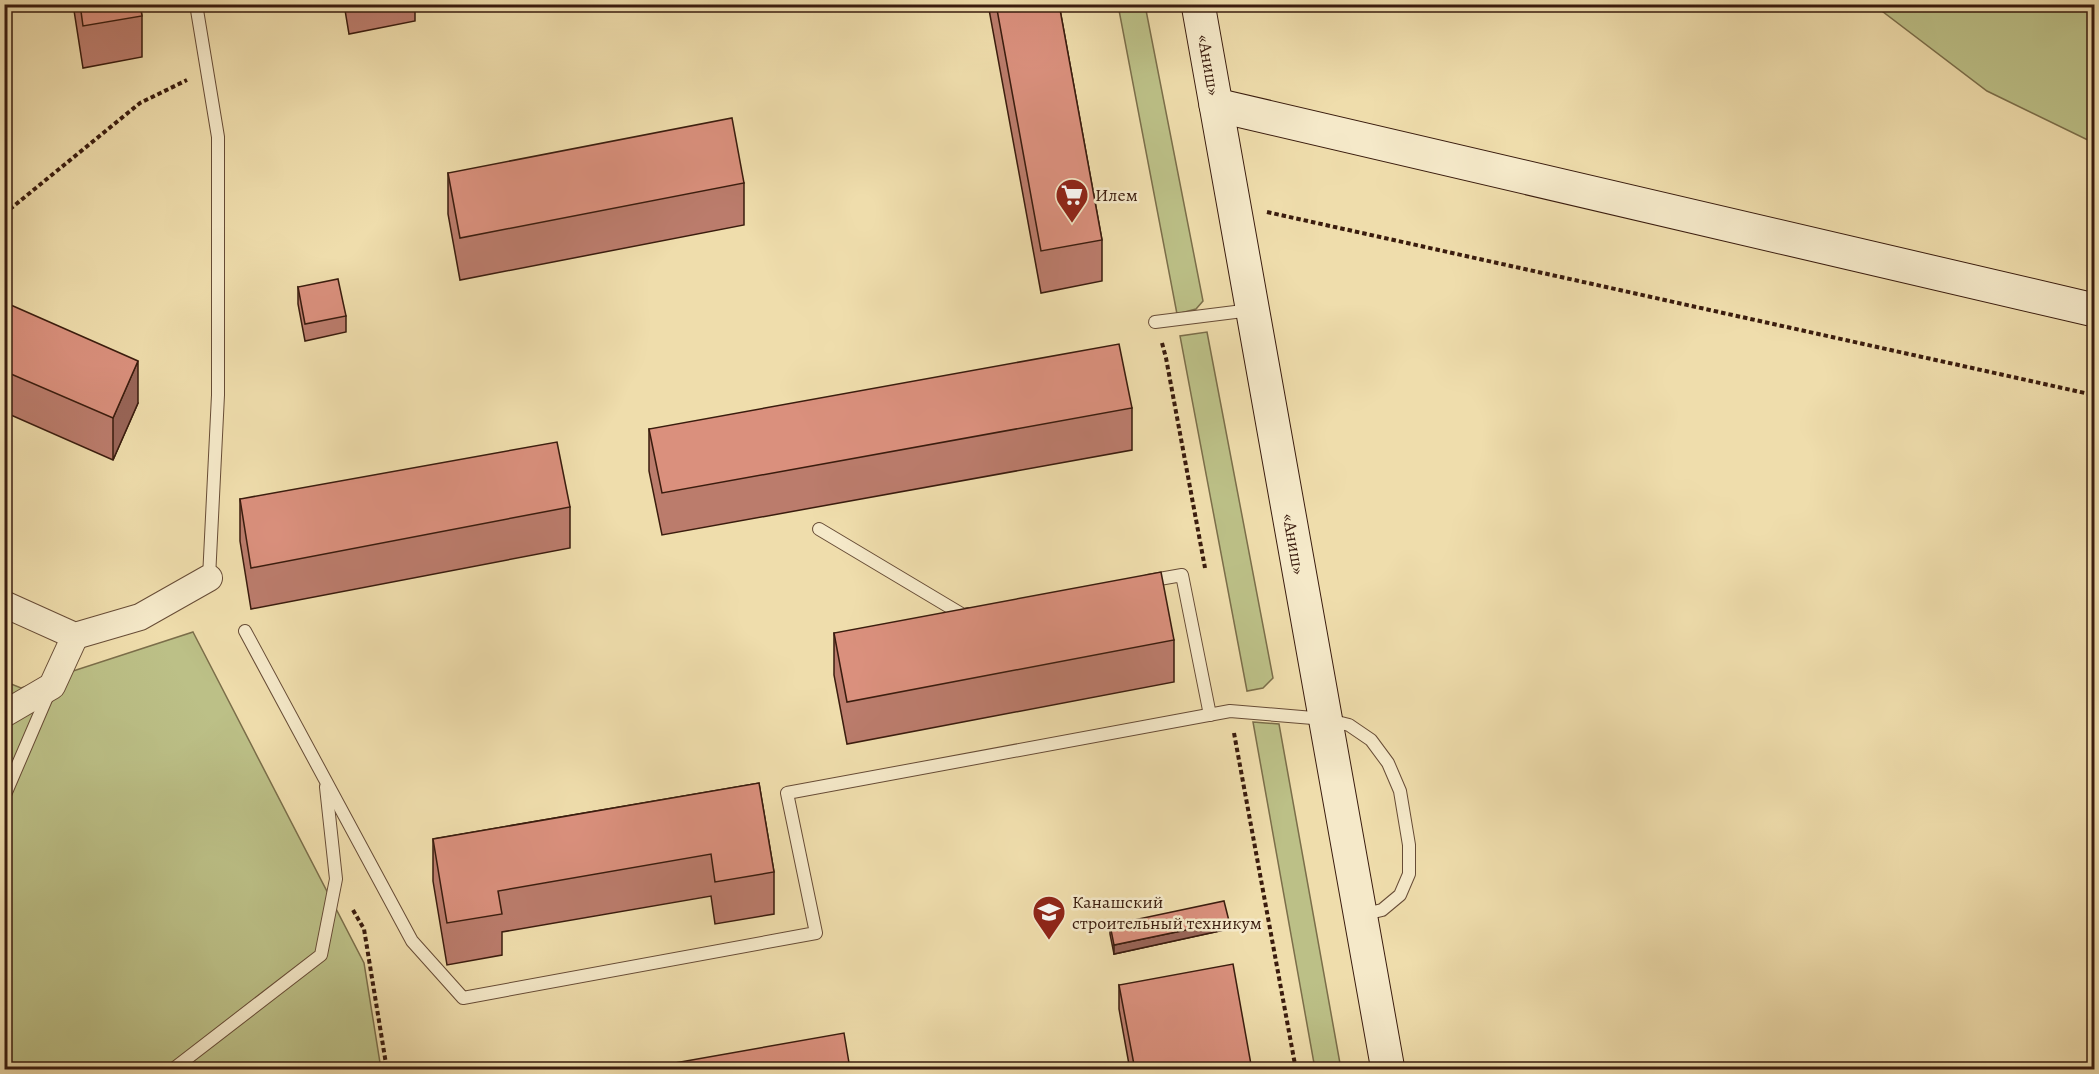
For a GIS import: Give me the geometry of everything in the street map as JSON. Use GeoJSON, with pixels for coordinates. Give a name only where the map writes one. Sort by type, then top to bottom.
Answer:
{"type":"FeatureCollection","features":[{"type":"Feature","properties":{"kind":"main road","name":"«Аниш»"},"geometry":{"type":"LineString","coordinates":[[1199,11],[1388,1070]]}},
{"type":"Feature","properties":{"kind":"main road"},"geometry":{"type":"LineString","coordinates":[[1216,105],[2094,310]]}},
{"type":"Feature","properties":{"kind":"street"},"geometry":{"type":"LineString","coordinates":[[4,604],[75,636],[140,617],[209,578]]}},
{"type":"Feature","properties":{"kind":"street"},"geometry":{"type":"LineString","coordinates":[[4,714],[52,686],[75,636]]}},
{"type":"Feature","properties":{"kind":"lane"},"geometry":{"type":"LineString","coordinates":[[196,4],[218,137],[218,395],[209,578]]}},
{"type":"Feature","properties":{"kind":"lane"},"geometry":{"type":"LineString","coordinates":[[1155,322],[1252,309]]}},
{"type":"Feature","properties":{"kind":"lane"},"geometry":{"type":"LineString","coordinates":[[819,529],[963,615],[986,611]]}},
{"type":"Feature","properties":{"kind":"lane"},"geometry":{"type":"LineString","coordinates":[[1136,583],[1182,575],[1210,715]]}},
{"type":"Feature","properties":{"kind":"lane"},"geometry":{"type":"LineString","coordinates":[[245,631],[412,941],[463,998],[816,933],[787,793],[1230,711],[1325,719],[1349,725],[1371,740],[1389,763],[1400,791],[1409,844],[1409,874],[1400,895],[1382,910],[1360,915]]}},
{"type":"Feature","properties":{"kind":"lane"},"geometry":{"type":"LineString","coordinates":[[4,797],[52,686]]}},
{"type":"Feature","properties":{"kind":"lane"},"geometry":{"type":"LineString","coordinates":[[172,1070],[321,955],[336,879],[325,780]]}},
{"type":"Feature","properties":{"kind":"path"},"geometry":{"type":"LineString","coordinates":[[4,214],[140,103],[196,76],[206,64]]}},
{"type":"Feature","properties":{"kind":"path"},"geometry":{"type":"LineString","coordinates":[[1234,204],[2094,395]]}},
{"type":"Feature","properties":{"kind":"path"},"geometry":{"type":"LineString","coordinates":[[1155,322],[1166,358],[1206,573]]}},
{"type":"Feature","properties":{"kind":"path"},"geometry":{"type":"LineString","coordinates":[[1230,711],[1296,1070]]}},
{"type":"Feature","properties":{"kind":"path"},"geometry":{"type":"LineString","coordinates":[[336,879],[364,929],[387,1070]]}},
{"type":"Feature","properties":{"kind":"green space"},"geometry":{"type":"Polygon","coordinates":[[[1118,5],[1145,5],[1203,301],[1196,309],[1177,314],[1118,5]]]}},
{"type":"Feature","properties":{"kind":"green space"},"geometry":{"type":"Polygon","coordinates":[[[1874,5],[2094,5],[2094,143],[1987,91],[1874,5]]]}},
{"type":"Feature","properties":{"kind":"green space"},"geometry":{"type":"Polygon","coordinates":[[[1207,332],[1273,678],[1263,688],[1247,691],[1180,336],[1207,332]]]}},
{"type":"Feature","properties":{"kind":"green space"},"geometry":{"type":"Polygon","coordinates":[[[193,632],[364,963],[381,1069],[5,1069],[4,681],[21,688],[193,632]]]}},
{"type":"Feature","properties":{"kind":"green space"},"geometry":{"type":"Polygon","coordinates":[[[1253,722],[1279,724],[1341,1069],[1315,1069],[1253,722]]]}},
{"type":"Feature","properties":{"kind":"building"},"geometry":{"type":"Polygon","coordinates":[[[80,4],[140,4],[142,16],[83,26],[80,4]]]}},
{"type":"Feature","properties":{"kind":"building"},"geometry":{"type":"Polygon","coordinates":[[[996,4],[1059,4],[1102,240],[1041,251],[996,4]]]}},
{"type":"Feature","properties":{"kind":"building"},"geometry":{"type":"Polygon","coordinates":[[[732,118],[744,183],[460,238],[448,173],[732,118]]]}},
{"type":"Feature","properties":{"kind":"building"},"geometry":{"type":"Polygon","coordinates":[[[338,279],[346,316],[305,324],[298,287],[338,279]]]}},
{"type":"Feature","properties":{"kind":"building"},"geometry":{"type":"Polygon","coordinates":[[[4,302],[138,361],[113,418],[4,371],[4,302]]]}},
{"type":"Feature","properties":{"kind":"building"},"geometry":{"type":"Polygon","coordinates":[[[1119,344],[1132,408],[662,493],[649,429],[1119,344]]]}},
{"type":"Feature","properties":{"kind":"building"},"geometry":{"type":"Polygon","coordinates":[[[557,442],[570,507],[251,568],[240,499],[557,442]]]}},
{"type":"Feature","properties":{"kind":"building"},"geometry":{"type":"Polygon","coordinates":[[[1161,572],[1174,640],[847,702],[834,633],[1161,572]]]}},
{"type":"Feature","properties":{"kind":"building"},"geometry":{"type":"Polygon","coordinates":[[[759,783],[774,872],[715,882],[711,854],[498,891],[502,914],[447,923],[433,839],[759,783]]]}},
{"type":"Feature","properties":{"kind":"building"},"geometry":{"type":"Polygon","coordinates":[[[1224,901],[1229,921],[1114,945],[1110,925],[1224,901]]]}},
{"type":"Feature","properties":{"kind":"building"},"geometry":{"type":"Polygon","coordinates":[[[1233,964],[1252,1070],[1135,1070],[1119,985],[1233,964]]]}},
{"type":"Feature","properties":{"kind":"building"},"geometry":{"type":"Polygon","coordinates":[[[844,1033],[849,1063],[811,1070],[635,1070],[844,1033]]]}},
{"type":"Feature","properties":{"kind":"place","name":"Илем"},"geometry":{"type":"Point","coordinates":[1072,224]}},
{"type":"Feature","properties":{"kind":"place","name":"Канашский строительный техникум"},"geometry":{"type":"Point","coordinates":[1049,941]}}]}
